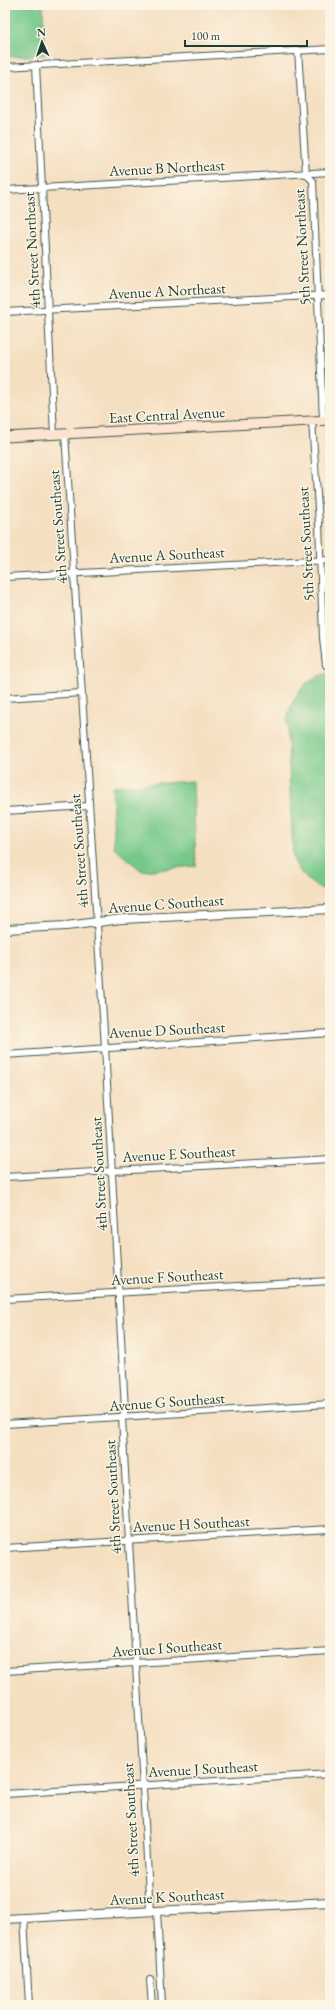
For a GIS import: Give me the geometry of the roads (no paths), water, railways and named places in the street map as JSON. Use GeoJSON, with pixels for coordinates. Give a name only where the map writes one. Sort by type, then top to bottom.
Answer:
{"type":"FeatureCollection","features":[{"type":"Feature","properties":{"kind":"main road","name":"East Central Avenue"},"geometry":{"type":"LineString","coordinates":[[5,437],[327,420]]}},
{"type":"Feature","properties":{"kind":"street"},"geometry":{"type":"LineString","coordinates":[[5,67],[329,48]]}},
{"type":"Feature","properties":{"kind":"street","name":"5th Street Northeast"},"geometry":{"type":"LineString","coordinates":[[298,50],[306,174],[313,181],[318,296],[327,420]]}},
{"type":"Feature","properties":{"kind":"street","name":"4th Street Northeast"},"geometry":{"type":"LineString","coordinates":[[36,65],[54,435]]}},
{"type":"Feature","properties":{"kind":"street","name":"Avenue B Northeast"},"geometry":{"type":"LineString","coordinates":[[5,190],[330,172]]}},
{"type":"Feature","properties":{"kind":"street","name":"Avenue A Northeast"},"geometry":{"type":"LineString","coordinates":[[5,312],[330,295]]}},
{"type":"Feature","properties":{"kind":"street","name":"5th Street Southeast"},"geometry":{"type":"LineString","coordinates":[[312,421],[321,561],[323,638],[328,666]]}},
{"type":"Feature","properties":{"kind":"street","name":"4th Street Southeast"},"geometry":{"type":"LineString","coordinates":[[65,434],[88,806],[105,1047],[126,1410],[122,1418],[142,1786],[162,2005]]}},
{"type":"Feature","properties":{"kind":"street","name":"Avenue A Southeast"},"geometry":{"type":"LineString","coordinates":[[5,577],[330,560]]}},
{"type":"Feature","properties":{"kind":"street"},"geometry":{"type":"LineString","coordinates":[[5,698],[81,693]]}},
{"type":"Feature","properties":{"kind":"street"},"geometry":{"type":"LineString","coordinates":[[5,811],[88,806]]}},
{"type":"Feature","properties":{"kind":"street","name":"Avenue C Southeast"},"geometry":{"type":"LineString","coordinates":[[5,930],[96,923],[122,919],[330,909]]}},
{"type":"Feature","properties":{"kind":"street","name":"Avenue D Southeast"},"geometry":{"type":"LineString","coordinates":[[5,1054],[330,1033]]}},
{"type":"Feature","properties":{"kind":"street","name":"Avenue E Southeast"},"geometry":{"type":"LineString","coordinates":[[5,1177],[330,1159]]}},
{"type":"Feature","properties":{"kind":"street","name":"Avenue F Southeast"},"geometry":{"type":"LineString","coordinates":[[5,1299],[330,1281]]}},
{"type":"Feature","properties":{"kind":"street","name":"Avenue G Southeast"},"geometry":{"type":"LineString","coordinates":[[5,1424],[330,1404]]}},
{"type":"Feature","properties":{"kind":"street","name":"Avenue H Southeast"},"geometry":{"type":"LineString","coordinates":[[5,1548],[330,1529]]}},
{"type":"Feature","properties":{"kind":"street","name":"Avenue I Southeast"},"geometry":{"type":"LineString","coordinates":[[5,1671],[330,1651]]}},
{"type":"Feature","properties":{"kind":"street","name":"Avenue J Southeast"},"geometry":{"type":"LineString","coordinates":[[5,1794],[330,1774]]}},
{"type":"Feature","properties":{"kind":"street","name":"Avenue K Southeast"},"geometry":{"type":"LineString","coordinates":[[5,1919],[330,1902]]}},
{"type":"Feature","properties":{"kind":"street"},"geometry":{"type":"LineString","coordinates":[[24,1918],[29,2005]]}},
{"type":"Feature","properties":{"kind":"street"},"geometry":{"type":"LineString","coordinates":[[150,1980],[152,2005]]}}]}
